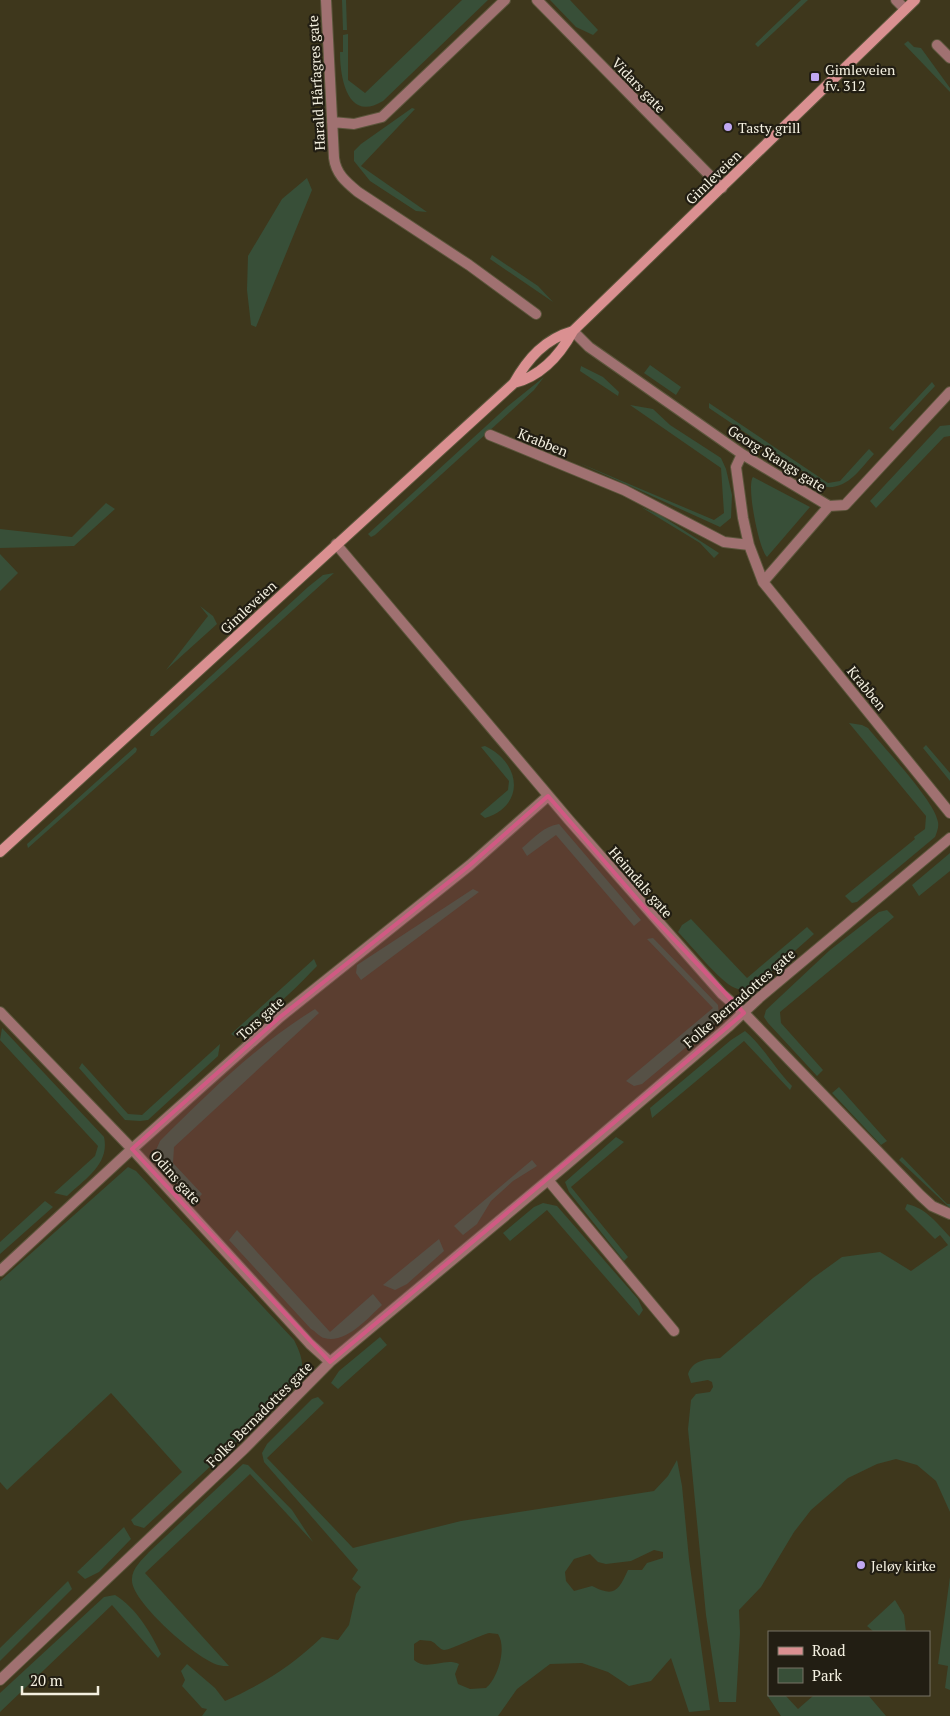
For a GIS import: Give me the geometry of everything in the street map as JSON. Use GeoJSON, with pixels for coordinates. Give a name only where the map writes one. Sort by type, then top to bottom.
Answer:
{"type":"FeatureCollection","features":[{"type":"Feature","properties":{"kind":"main road","name":"Gimleveien"},"geometry":{"type":"LineString","coordinates":[[514,383],[526,380],[539,372],[563,350],[573,331],[915,0]]}},
{"type":"Feature","properties":{"kind":"main road","name":"Gimleveien"},"geometry":{"type":"LineString","coordinates":[[0,852],[514,383],[525,364],[538,350],[562,334],[573,331]]}},
{"type":"Feature","properties":{"kind":"street","name":"Harald Hårfagres gate"},"geometry":{"type":"LineString","coordinates":[[326,0],[335,166],[342,179],[358,192],[469,265],[536,314]]}},
{"type":"Feature","properties":{"kind":"street"},"geometry":{"type":"LineString","coordinates":[[332,122],[354,124],[382,117],[504,0]]}},
{"type":"Feature","properties":{"kind":"street","name":"Vidars gate"},"geometry":{"type":"LineString","coordinates":[[536,0],[722,188]]}},
{"type":"Feature","properties":{"kind":"street"},"geometry":{"type":"LineString","coordinates":[[896,0],[905,10]]}},
{"type":"Feature","properties":{"kind":"street"},"geometry":{"type":"LineString","coordinates":[[936,45],[950,58]]}},
{"type":"Feature","properties":{"kind":"street","name":"Georg Stangs gate"},"geometry":{"type":"LineString","coordinates":[[573,331],[589,347],[742,454],[829,506],[845,506],[949,397]]}},
{"type":"Feature","properties":{"kind":"street","name":"Krabben"},"geometry":{"type":"LineString","coordinates":[[490,435],[624,490],[724,542],[749,545]]}},
{"type":"Feature","properties":{"kind":"street","name":"Krabben"},"geometry":{"type":"LineString","coordinates":[[742,454],[736,467],[749,545],[763,582],[950,813]]}},
{"type":"Feature","properties":{"kind":"street"},"geometry":{"type":"LineString","coordinates":[[763,582],[829,506]]}},
{"type":"Feature","properties":{"kind":"street","name":"Heimdals gate"},"geometry":{"type":"LineString","coordinates":[[336,544],[548,796],[722,994],[744,1013],[920,1195],[932,1206],[950,1214]]}},
{"type":"Feature","properties":{"kind":"street","name":"Tors gate"},"geometry":{"type":"LineString","coordinates":[[0,1271],[132,1149],[280,1017],[470,865],[548,796]]}},
{"type":"Feature","properties":{"kind":"street","name":"Folke Bernadottes gate"},"geometry":{"type":"LineString","coordinates":[[0,1680],[244,1449],[330,1362],[548,1180],[950,838]]}},
{"type":"Feature","properties":{"kind":"street","name":"Odins gate"},"geometry":{"type":"LineString","coordinates":[[0,1012],[132,1149],[310,1344],[330,1362]]}},
{"type":"Feature","properties":{"kind":"street"},"geometry":{"type":"LineString","coordinates":[[548,1180],[674,1331]]}},
{"type":"Feature","properties":{"kind":"highlighted area"},"geometry":{"type":"Polygon","coordinates":[[[548,796],[650,914],[744,1013],[330,1362],[132,1149],[280,1017],[470,865],[548,796]]]}},
{"type":"Feature","properties":{"kind":"green space"},"geometry":{"type":"Polygon","coordinates":[[[342,0],[346,0],[347,30],[343,30],[342,0]]]}},
{"type":"Feature","properties":{"kind":"green space"},"geometry":{"type":"Polygon","coordinates":[[[462,0],[488,0],[383,101],[371,106],[361,106],[354,102],[344,84],[340,62],[340,52],[343,52],[343,35],[348,34],[348,80],[365,93],[462,0]]]}},
{"type":"Feature","properties":{"kind":"green space"},"geometry":{"type":"Polygon","coordinates":[[[550,0],[570,0],[598,30],[593,35],[576,27],[550,0]]]}},
{"type":"Feature","properties":{"kind":"green space"},"geometry":{"type":"Polygon","coordinates":[[[801,0],[808,0],[758,47],[755,44],[801,0]]]}},
{"type":"Feature","properties":{"kind":"green space"},"geometry":{"type":"Polygon","coordinates":[[[908,41],[914,47],[921,48],[950,88],[950,92],[904,44],[908,41]]]}},
{"type":"Feature","properties":{"kind":"green space"},"geometry":{"type":"Polygon","coordinates":[[[412,108],[415,109],[361,166],[427,212],[416,211],[370,181],[354,161],[354,151],[361,144],[412,108]]]}},
{"type":"Feature","properties":{"kind":"green space"},"geometry":{"type":"Polygon","coordinates":[[[307,178],[312,190],[256,327],[251,325],[247,290],[248,256],[282,199],[307,178]]]}},
{"type":"Feature","properties":{"kind":"green space"},"geometry":{"type":"Polygon","coordinates":[[[492,255],[538,286],[553,302],[490,259],[492,255]]]}},
{"type":"Feature","properties":{"kind":"green space"},"geometry":{"type":"Polygon","coordinates":[[[650,365],[681,387],[676,395],[644,373],[650,365]]]}},
{"type":"Feature","properties":{"kind":"green space"},"geometry":{"type":"Polygon","coordinates":[[[581,366],[603,377],[619,392],[618,396],[580,371],[581,366]]]}},
{"type":"Feature","properties":{"kind":"green space"},"geometry":{"type":"Polygon","coordinates":[[[544,377],[534,390],[375,535],[371,537],[368,534],[508,406],[544,377]]]}},
{"type":"Feature","properties":{"kind":"green space"},"geometry":{"type":"Polygon","coordinates":[[[932,382],[935,386],[893,431],[889,428],[932,382]]]}},
{"type":"Feature","properties":{"kind":"green space"},"geometry":{"type":"Polygon","coordinates":[[[709,403],[828,483],[840,481],[869,449],[874,454],[853,477],[841,485],[826,487],[709,408],[709,403]]]}},
{"type":"Feature","properties":{"kind":"green space"},"geometry":{"type":"Polygon","coordinates":[[[630,405],[653,409],[670,425],[721,458],[726,469],[732,495],[731,518],[720,527],[577,462],[714,520],[724,513],[721,468],[630,405]]]}},
{"type":"Feature","properties":{"kind":"green space"},"geometry":{"type":"Polygon","coordinates":[[[950,425],[950,436],[944,437],[876,508],[870,501],[940,426],[950,425]]]}},
{"type":"Feature","properties":{"kind":"green space"},"geometry":{"type":"Polygon","coordinates":[[[753,477],[810,507],[767,557],[760,543],[754,517],[751,492],[753,477]]]}},
{"type":"Feature","properties":{"kind":"green space"},"geometry":{"type":"Polygon","coordinates":[[[106,503],[115,509],[74,546],[0,548],[0,529],[72,537],[106,503]]]}},
{"type":"Feature","properties":{"kind":"green space"},"geometry":{"type":"Polygon","coordinates":[[[641,507],[660,515],[719,553],[714,558],[700,543],[641,507]]]}},
{"type":"Feature","properties":{"kind":"green space"},"geometry":{"type":"Polygon","coordinates":[[[0,554],[18,573],[0,591],[0,554]]]}},
{"type":"Feature","properties":{"kind":"green space"},"geometry":{"type":"Polygon","coordinates":[[[334,573],[153,736],[150,736],[151,731],[308,587],[323,575],[334,573]]]}},
{"type":"Feature","properties":{"kind":"green space"},"geometry":{"type":"Polygon","coordinates":[[[200,606],[213,616],[217,624],[166,670],[208,616],[200,606]]]}},
{"type":"Feature","properties":{"kind":"green space"},"geometry":{"type":"Polygon","coordinates":[[[849,723],[868,728],[908,774],[928,801],[935,813],[938,824],[935,837],[857,902],[852,903],[845,896],[915,839],[914,837],[925,829],[926,816],[849,723]]]}},
{"type":"Feature","properties":{"kind":"green space"},"geometry":{"type":"Polygon","coordinates":[[[926,745],[950,773],[950,781],[923,748],[926,745]]]}},
{"type":"Feature","properties":{"kind":"green space"},"geometry":{"type":"Polygon","coordinates":[[[485,746],[497,753],[506,762],[514,783],[513,794],[508,804],[498,812],[485,818],[480,814],[508,790],[509,781],[481,747],[485,746]]]}},
{"type":"Feature","properties":{"kind":"green space"},"geometry":{"type":"Polygon","coordinates":[[[135,747],[137,749],[136,752],[28,848],[27,844],[135,747]]]}},
{"type":"Feature","properties":{"kind":"green space"},"geometry":{"type":"Polygon","coordinates":[[[559,824],[641,920],[634,926],[556,835],[527,856],[522,848],[544,830],[559,824]]]}},
{"type":"Feature","properties":{"kind":"green space"},"geometry":{"type":"Polygon","coordinates":[[[950,853],[950,871],[919,896],[912,885],[950,853]]]}},
{"type":"Feature","properties":{"kind":"green space"},"geometry":{"type":"Polygon","coordinates":[[[473,889],[479,892],[361,980],[356,973],[357,965],[473,889]]]}},
{"type":"Feature","properties":{"kind":"green space"},"geometry":{"type":"Polygon","coordinates":[[[887,910],[894,917],[780,1012],[781,1023],[823,1070],[817,1076],[768,1023],[764,1017],[766,1010],[830,950],[879,912],[887,910]]]}},
{"type":"Feature","properties":{"kind":"green space"},"geometry":{"type":"Polygon","coordinates":[[[691,919],[747,978],[807,927],[814,934],[754,987],[740,989],[735,988],[722,979],[678,932],[682,925],[691,919]]]}},
{"type":"Feature","properties":{"kind":"green space"},"geometry":{"type":"Polygon","coordinates":[[[653,938],[718,1005],[719,1015],[715,1023],[642,1084],[634,1086],[626,1081],[713,1008],[647,939],[653,938]]]}},
{"type":"Feature","properties":{"kind":"green space"},"geometry":{"type":"Polygon","coordinates":[[[314,959],[317,966],[278,1004],[246,1029],[234,1036],[231,1034],[314,959]]]}},
{"type":"Feature","properties":{"kind":"green space"},"geometry":{"type":"Polygon","coordinates":[[[315,1009],[319,1013],[174,1147],[173,1163],[202,1194],[195,1202],[163,1169],[156,1150],[160,1141],[253,1054],[315,1009]]]}},
{"type":"Feature","properties":{"kind":"green space"},"geometry":{"type":"Polygon","coordinates":[[[2,1028],[104,1137],[105,1147],[100,1163],[67,1196],[54,1193],[95,1156],[98,1146],[0,1040],[2,1028]]]}},
{"type":"Feature","properties":{"kind":"green space"},"geometry":{"type":"Polygon","coordinates":[[[745,1031],[792,1086],[790,1090],[744,1041],[652,1118],[650,1108],[731,1040],[745,1031]]]}},
{"type":"Feature","properties":{"kind":"green space"},"geometry":{"type":"Polygon","coordinates":[[[220,1044],[218,1056],[148,1120],[125,1120],[79,1068],[82,1063],[128,1114],[142,1115],[220,1044]]]}},
{"type":"Feature","properties":{"kind":"green space"},"geometry":{"type":"Polygon","coordinates":[[[839,1087],[887,1141],[881,1145],[832,1093],[839,1087]]]}},
{"type":"Feature","properties":{"kind":"green space"},"geometry":{"type":"Polygon","coordinates":[[[616,1137],[624,1142],[571,1187],[628,1257],[624,1261],[569,1192],[565,1182],[616,1137]]]}},
{"type":"Feature","properties":{"kind":"green space"},"geometry":{"type":"Polygon","coordinates":[[[902,1157],[947,1204],[950,1204],[950,1208],[899,1160],[902,1157]]]}},
{"type":"Feature","properties":{"kind":"green space"},"geometry":{"type":"Polygon","coordinates":[[[532,1160],[537,1166],[513,1181],[491,1201],[477,1224],[463,1235],[454,1226],[532,1160]]]}},
{"type":"Feature","properties":{"kind":"green space"},"geometry":{"type":"Polygon","coordinates":[[[128,1167],[136,1171],[294,1340],[299,1350],[302,1366],[299,1379],[282,1400],[144,1528],[134,1525],[131,1520],[182,1472],[111,1393],[7,1490],[0,1482],[0,1281],[128,1167]]]}},
{"type":"Feature","properties":{"kind":"green space"},"geometry":{"type":"Polygon","coordinates":[[[45,1201],[53,1207],[0,1254],[0,1242],[45,1201]]]}},
{"type":"Feature","properties":{"kind":"green space"},"geometry":{"type":"Polygon","coordinates":[[[543,1203],[557,1206],[638,1299],[643,1310],[639,1316],[547,1210],[510,1241],[503,1233],[534,1207],[543,1203]]]}},
{"type":"Feature","properties":{"kind":"green space"},"geometry":{"type":"Polygon","coordinates":[[[907,1204],[926,1213],[950,1237],[950,1512],[936,1481],[917,1465],[896,1459],[877,1464],[848,1478],[811,1510],[794,1532],[761,1587],[739,1610],[740,1633],[736,1702],[719,1702],[706,1615],[688,1429],[691,1400],[696,1394],[710,1392],[713,1387],[712,1382],[708,1380],[691,1383],[688,1374],[690,1369],[697,1363],[720,1358],[813,1278],[842,1257],[880,1252],[911,1271],[948,1245],[940,1235],[935,1239],[905,1209],[907,1204]]]}},
{"type":"Feature","properties":{"kind":"green space"},"geometry":{"type":"Polygon","coordinates":[[[237,1230],[330,1332],[373,1294],[382,1305],[348,1334],[332,1339],[322,1337],[311,1329],[229,1240],[237,1230]]]}},
{"type":"Feature","properties":{"kind":"green space"},"geometry":{"type":"Polygon","coordinates":[[[439,1239],[444,1251],[407,1284],[395,1290],[383,1285],[439,1239]]]}},
{"type":"Feature","properties":{"kind":"green space"},"geometry":{"type":"Polygon","coordinates":[[[380,1337],[387,1345],[338,1389],[331,1383],[339,1371],[380,1337]]]}},
{"type":"Feature","properties":{"kind":"green space"},"geometry":{"type":"Polygon","coordinates":[[[318,1397],[324,1403],[267,1458],[353,1548],[461,1521],[654,1491],[668,1476],[677,1460],[682,1486],[689,1559],[710,1710],[689,1712],[671,1658],[651,1681],[629,1686],[608,1672],[582,1663],[550,1664],[517,1689],[498,1716],[202,1716],[207,1709],[202,1708],[182,1686],[185,1680],[181,1671],[187,1664],[215,1688],[225,1701],[253,1688],[276,1674],[322,1637],[338,1640],[349,1625],[356,1594],[361,1587],[352,1579],[358,1570],[264,1462],[262,1453],[267,1444],[312,1399],[318,1397]],[[654,1550],[631,1561],[606,1564],[598,1562],[590,1554],[574,1559],[565,1572],[566,1581],[574,1591],[592,1586],[610,1592],[618,1588],[628,1570],[642,1570],[647,1563],[663,1558],[663,1552],[654,1550]],[[489,1633],[444,1650],[431,1641],[420,1640],[414,1644],[414,1660],[424,1665],[447,1662],[459,1664],[455,1674],[458,1684],[470,1689],[486,1688],[497,1670],[502,1647],[498,1634],[489,1633]]]}},
{"type":"Feature","properties":{"kind":"green space"},"geometry":{"type":"Polygon","coordinates":[[[243,1464],[248,1465],[292,1510],[313,1542],[250,1474],[145,1573],[229,1666],[222,1666],[208,1661],[182,1642],[154,1616],[135,1591],[132,1577],[138,1565],[149,1552],[243,1464]]]}},
{"type":"Feature","properties":{"kind":"green space"},"geometry":{"type":"Polygon","coordinates":[[[124,1527],[131,1539],[99,1572],[85,1579],[77,1572],[124,1527]]]}},
{"type":"Feature","properties":{"kind":"green space"},"geometry":{"type":"Polygon","coordinates":[[[950,1577],[950,1690],[945,1688],[948,1666],[938,1664],[950,1577]]]}},
{"type":"Feature","properties":{"kind":"green space"},"geometry":{"type":"Polygon","coordinates":[[[68,1581],[72,1589],[0,1661],[0,1648],[68,1581]]]}},
{"type":"Feature","properties":{"kind":"green space"},"geometry":{"type":"Polygon","coordinates":[[[115,1595],[130,1606],[147,1629],[161,1654],[158,1658],[112,1605],[0,1712],[0,1693],[104,1597],[115,1595]]]}},
{"type":"Feature","properties":{"kind":"green space"},"geometry":{"type":"Polygon","coordinates":[[[895,1600],[904,1615],[906,1631],[873,1631],[867,1626],[895,1600]]]}},
{"type":"Feature","properties":{"kind":"green space"},"geometry":{"type":"Polygon","coordinates":[[[767,1695],[786,1696],[798,1709],[813,1696],[869,1696],[886,1716],[781,1716],[767,1695]]]}},
{"type":"Feature","properties":{"kind":"place","name":"Gimleveien fv. 312"},"geometry":{"type":"Point","coordinates":[815,77]}},
{"type":"Feature","properties":{"kind":"place","name":"Tasty grill"},"geometry":{"type":"Point","coordinates":[728,127]}},
{"type":"Feature","properties":{"kind":"place","name":"Jeløy kirke"},"geometry":{"type":"Point","coordinates":[861,1565]}}]}
